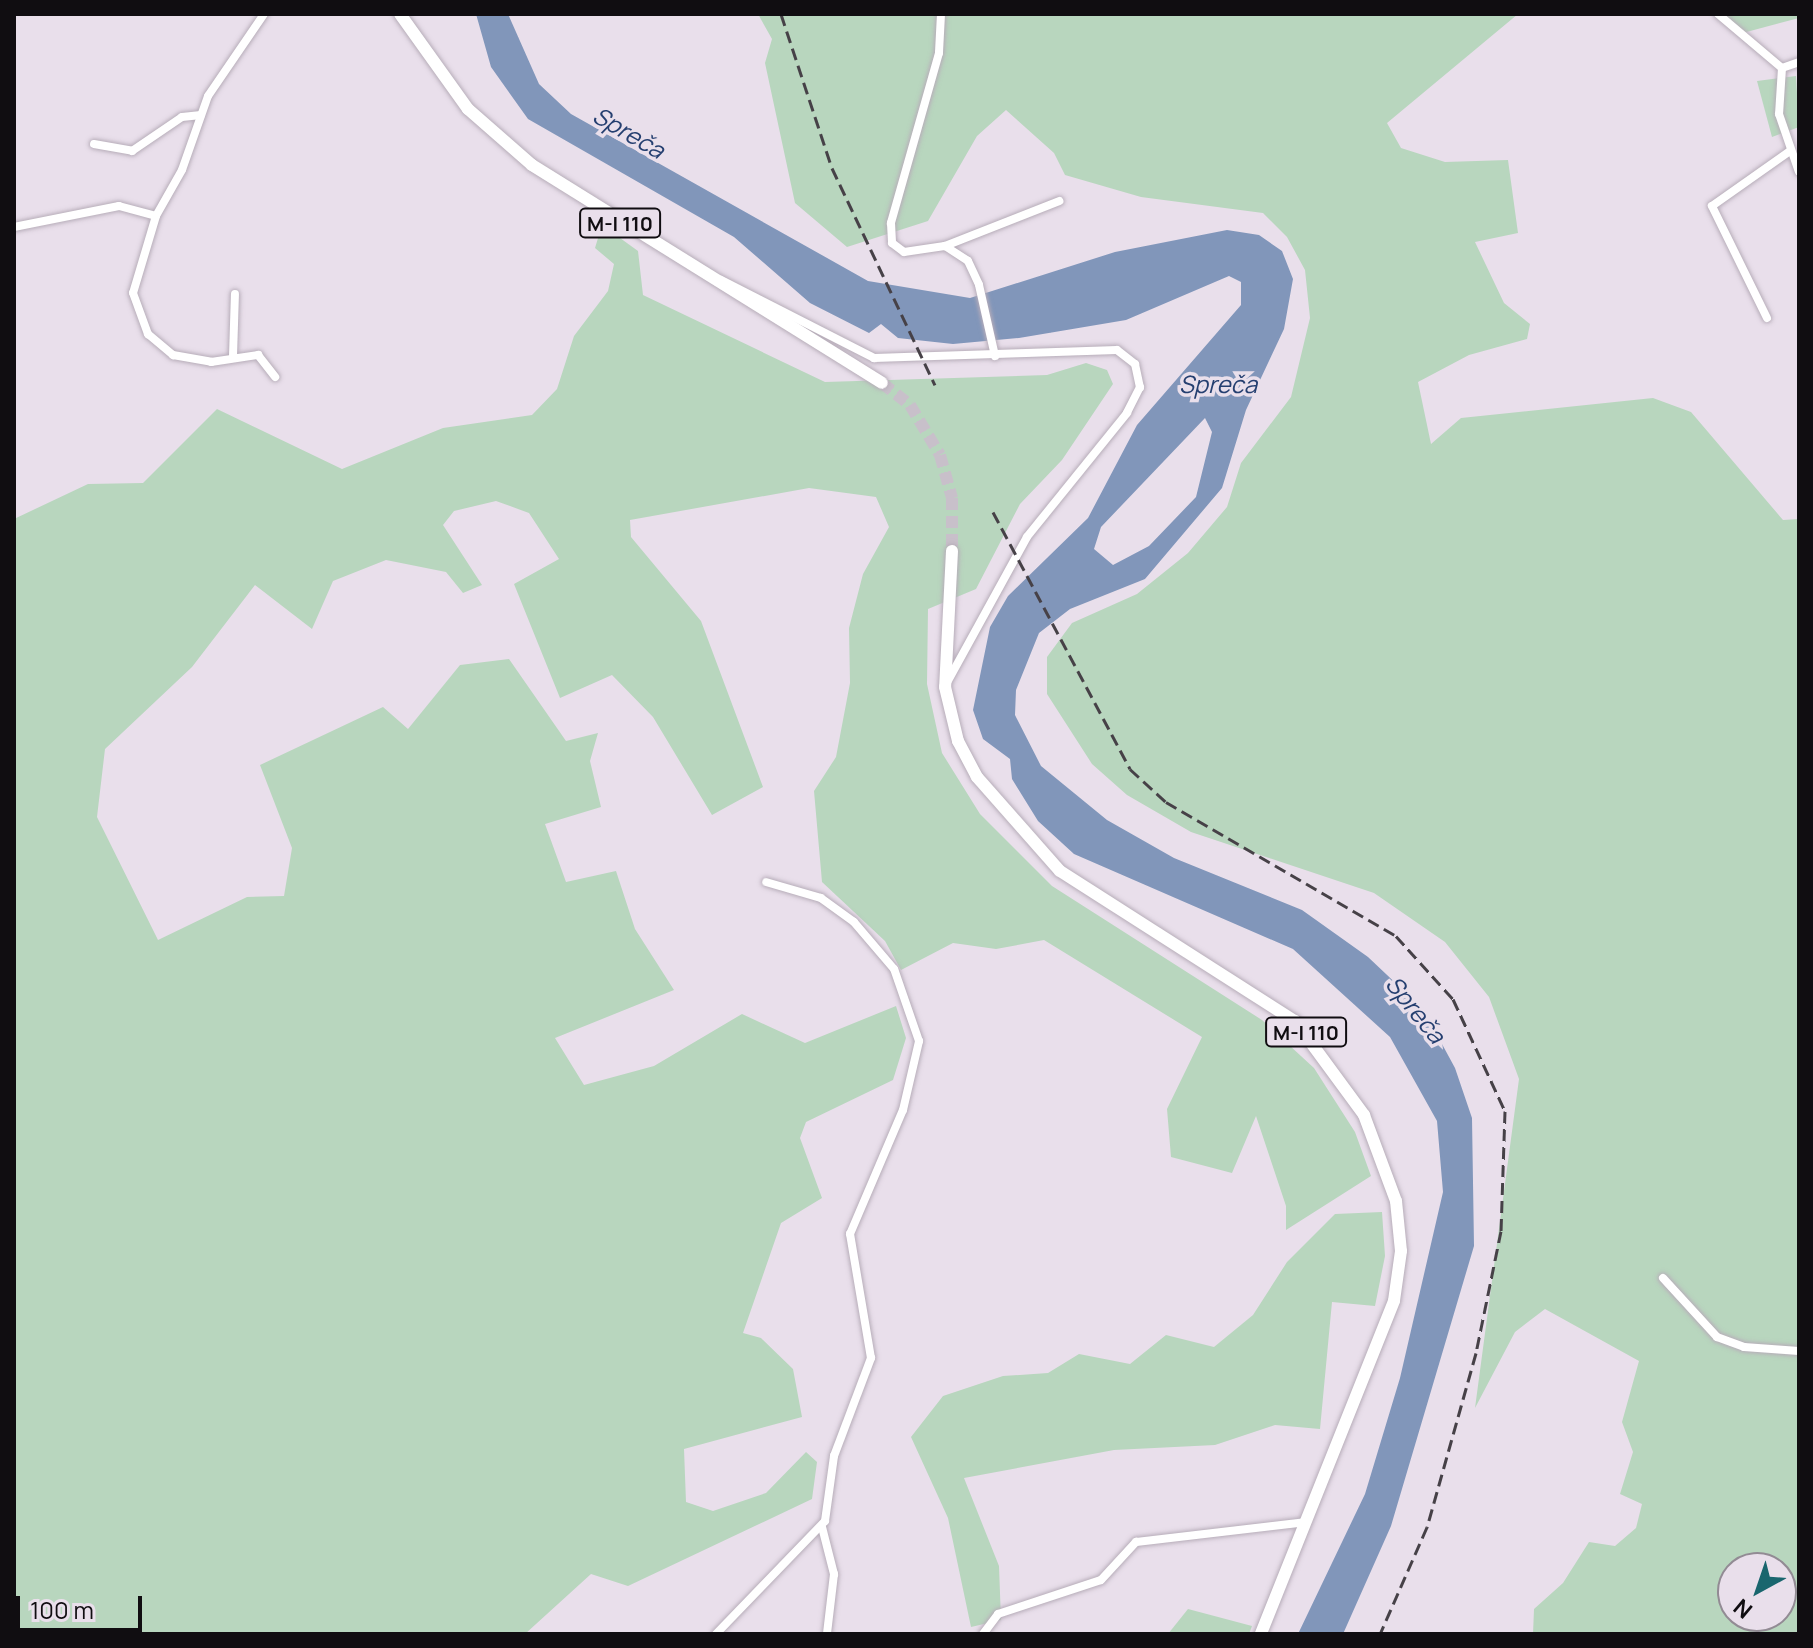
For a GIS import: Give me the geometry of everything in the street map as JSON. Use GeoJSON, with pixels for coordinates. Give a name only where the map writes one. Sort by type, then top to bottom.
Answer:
{"type":"FeatureCollection","features":[{"type":"Feature","properties":{"kind":"main road","name":"M-I 110"},"geometry":{"type":"LineString","coordinates":[[400,14],[495,136],[718,282],[882,383]]}},
{"type":"Feature","properties":{"kind":"main road","name":"M-I 110"},"geometry":{"type":"LineString","coordinates":[[952,551],[945,687],[971,765],[1025,838],[1104,903],[1253,987],[1295,1021],[1333,1064],[1383,1158],[1401,1251],[1394,1301],[1261,1634]]}},
{"type":"Feature","properties":{"kind":"street"},"geometry":{"type":"LineString","coordinates":[[264,14],[201,115],[156,216],[133,293],[140,319],[173,355],[211,362],[233,356],[258,355],[275,377]]}},
{"type":"Feature","properties":{"kind":"street"},"geometry":{"type":"LineString","coordinates":[[941,14],[939,53],[891,223],[892,243],[904,252],[945,246],[1059,201]]}},
{"type":"Feature","properties":{"kind":"street"},"geometry":{"type":"LineString","coordinates":[[1718,14],[1782,68]]}},
{"type":"Feature","properties":{"kind":"street"},"geometry":{"type":"LineString","coordinates":[[1782,68],[1799,62]]}},
{"type":"Feature","properties":{"kind":"street"},"geometry":{"type":"LineString","coordinates":[[1782,68],[1779,114],[1799,172]]}},
{"type":"Feature","properties":{"kind":"street"},"geometry":{"type":"LineString","coordinates":[[94,144],[132,151],[182,117],[201,115]]}},
{"type":"Feature","properties":{"kind":"street"},"geometry":{"type":"LineString","coordinates":[[1767,318],[1712,206],[1790,151]]}},
{"type":"Feature","properties":{"kind":"street"},"geometry":{"type":"LineString","coordinates":[[14,227],[119,206],[156,216]]}},
{"type":"Feature","properties":{"kind":"street"},"geometry":{"type":"LineString","coordinates":[[945,246],[968,261],[979,285],[995,351]]}},
{"type":"Feature","properties":{"kind":"street"},"geometry":{"type":"LineString","coordinates":[[718,282],[733,281],[874,358],[995,351],[1117,350],[1135,364],[1140,387],[1127,413],[1027,537],[945,687]]}},
{"type":"Feature","properties":{"kind":"street"},"geometry":{"type":"LineString","coordinates":[[233,356],[235,294]]}},
{"type":"Feature","properties":{"kind":"street"},"geometry":{"type":"LineString","coordinates":[[766,882],[821,898],[854,922],[894,969],[919,1030],[903,1110],[852,1226],[851,1262],[871,1358],[838,1443],[822,1527],[833,1565],[827,1634]]}},
{"type":"Feature","properties":{"kind":"street"},"geometry":{"type":"LineString","coordinates":[[1663,1278],[1717,1337],[1744,1347],[1799,1351]]}},
{"type":"Feature","properties":{"kind":"street"},"geometry":{"type":"LineString","coordinates":[[983,1634],[998,1614],[1101,1580],[1136,1542],[1305,1522]]}},
{"type":"Feature","properties":{"kind":"street"},"geometry":{"type":"LineString","coordinates":[[716,1634],[822,1527]]}},
{"type":"Feature","properties":{"kind":"green space"},"geometry":{"type":"Polygon","coordinates":[[[758,14],[1518,14],[1387,123],[1401,148],[1445,162],[1508,160],[1518,233],[1475,242],[1504,303],[1530,324],[1527,339],[1469,355],[1418,382],[1431,444],[1461,418],[1653,398],[1691,412],[1783,520],[1799,519],[1799,1634],[1533,1634],[1534,1609],[1563,1583],[1589,1542],[1615,1546],[1636,1528],[1642,1504],[1620,1494],[1633,1452],[1622,1422],[1639,1361],[1545,1309],[1515,1332],[1475,1408],[1519,1079],[1489,997],[1445,942],[1374,893],[1191,832],[1127,795],[1092,764],[1047,694],[1047,657],[1072,623],[1137,594],[1188,553],[1227,507],[1241,463],[1291,397],[1310,318],[1305,270],[1287,237],[1263,213],[1141,197],[1065,175],[1054,153],[1006,110],[977,136],[928,221],[847,247],[795,203],[765,63],[772,39],[758,14]]]}},
{"type":"Feature","properties":{"kind":"green space"},"geometry":{"type":"Polygon","coordinates":[[[1724,14],[1799,14],[1799,18],[1739,34],[1724,14]]]}},
{"type":"Feature","properties":{"kind":"green space"},"geometry":{"type":"Polygon","coordinates":[[[1796,76],[1799,127],[1772,137],[1757,81],[1796,76]]]}},
{"type":"Feature","properties":{"kind":"green space"},"geometry":{"type":"Polygon","coordinates":[[[602,225],[638,251],[643,295],[825,382],[1047,375],[1086,363],[1107,370],[1113,384],[1062,460],[1020,504],[976,589],[928,609],[927,684],[942,753],[980,814],[1052,886],[1262,1020],[1314,1068],[1355,1132],[1371,1176],[1286,1230],[1286,1206],[1256,1116],[1232,1173],[1171,1157],[1167,1109],[1202,1037],[1044,940],[996,949],[953,943],[901,970],[885,941],[822,882],[814,791],[836,757],[850,683],[849,628],[863,574],[889,527],[876,497],[809,488],[630,520],[631,537],[701,621],[763,787],[712,815],[653,717],[612,675],[560,698],[514,584],[559,559],[529,513],[496,501],[454,511],[443,525],[482,585],[463,593],[446,572],[386,560],[333,581],[312,629],[255,585],[192,667],[105,749],[97,817],[158,940],[247,897],[284,896],[292,848],[260,765],[383,707],[408,729],[460,665],[509,659],[566,741],[598,733],[590,761],[601,807],[545,824],[566,882],[616,871],[635,929],[674,990],[555,1038],[584,1085],[654,1066],[742,1014],[805,1043],[896,1006],[906,1038],[893,1080],[806,1122],[800,1138],[822,1198],[781,1223],[743,1333],[761,1338],[793,1369],[802,1417],[684,1449],[686,1502],[713,1511],[766,1493],[806,1452],[817,1462],[812,1499],[628,1586],[591,1574],[525,1634],[14,1634],[14,519],[88,484],[143,483],[217,409],[342,469],[443,428],[532,415],[557,389],[574,336],[608,291],[614,264],[595,248],[602,225]]]}},
{"type":"Feature","properties":{"kind":"green space"},"geometry":{"type":"Polygon","coordinates":[[[1382,1212],[1385,1256],[1375,1306],[1332,1302],[1320,1429],[1275,1425],[1215,1445],[1114,1450],[964,1478],[999,1566],[1001,1620],[971,1627],[948,1518],[911,1437],[943,1396],[1003,1376],[1048,1373],[1079,1354],[1130,1364],[1166,1335],[1214,1347],[1253,1315],[1287,1262],[1335,1214],[1382,1212]]]}},
{"type":"Feature","properties":{"kind":"green space"},"geometry":{"type":"Polygon","coordinates":[[[1188,1609],[1252,1626],[1249,1634],[1168,1634],[1188,1609]]]}},
{"type":"Feature","properties":{"kind":"water","name":"Spreča"},"geometry":{"type":"Polygon","coordinates":[[[476,14],[508,14],[539,84],[571,114],[868,281],[970,298],[1115,252],[1227,230],[1259,235],[1282,251],[1293,279],[1284,329],[1246,410],[1222,488],[1145,579],[1070,609],[1039,633],[1016,690],[1015,715],[1041,766],[1107,820],[1174,858],[1302,910],[1368,957],[1423,1009],[1455,1068],[1472,1118],[1474,1246],[1391,1526],[1343,1634],[1298,1634],[1365,1494],[1400,1378],[1443,1192],[1437,1121],[1390,1037],[1293,949],[1074,854],[1038,821],[1012,779],[1010,759],[983,739],[973,710],[990,627],[1008,596],[1088,518],[1137,425],[1241,305],[1241,282],[1229,276],[1126,320],[1019,338],[953,344],[898,338],[881,324],[869,333],[810,303],[734,237],[528,119],[491,67],[476,14]],[[1205,418],[1101,527],[1094,549],[1113,565],[1149,546],[1196,497],[1212,432],[1205,418]]]}},
{"type":"Feature","properties":{"kind":"tunnel"},"geometry":{"type":"LineString","coordinates":[[882,383],[910,405],[940,455],[952,498],[952,551]]}},
{"type":"Feature","properties":{"kind":"railway"},"geometry":{"type":"LineString","coordinates":[[781,14],[832,168],[935,385]]}},
{"type":"Feature","properties":{"kind":"railway"},"geometry":{"type":"LineString","coordinates":[[993,512],[1130,769],[1166,802],[1396,936],[1453,999],[1505,1111],[1501,1231],[1476,1353],[1427,1527],[1380,1634]]}}]}
